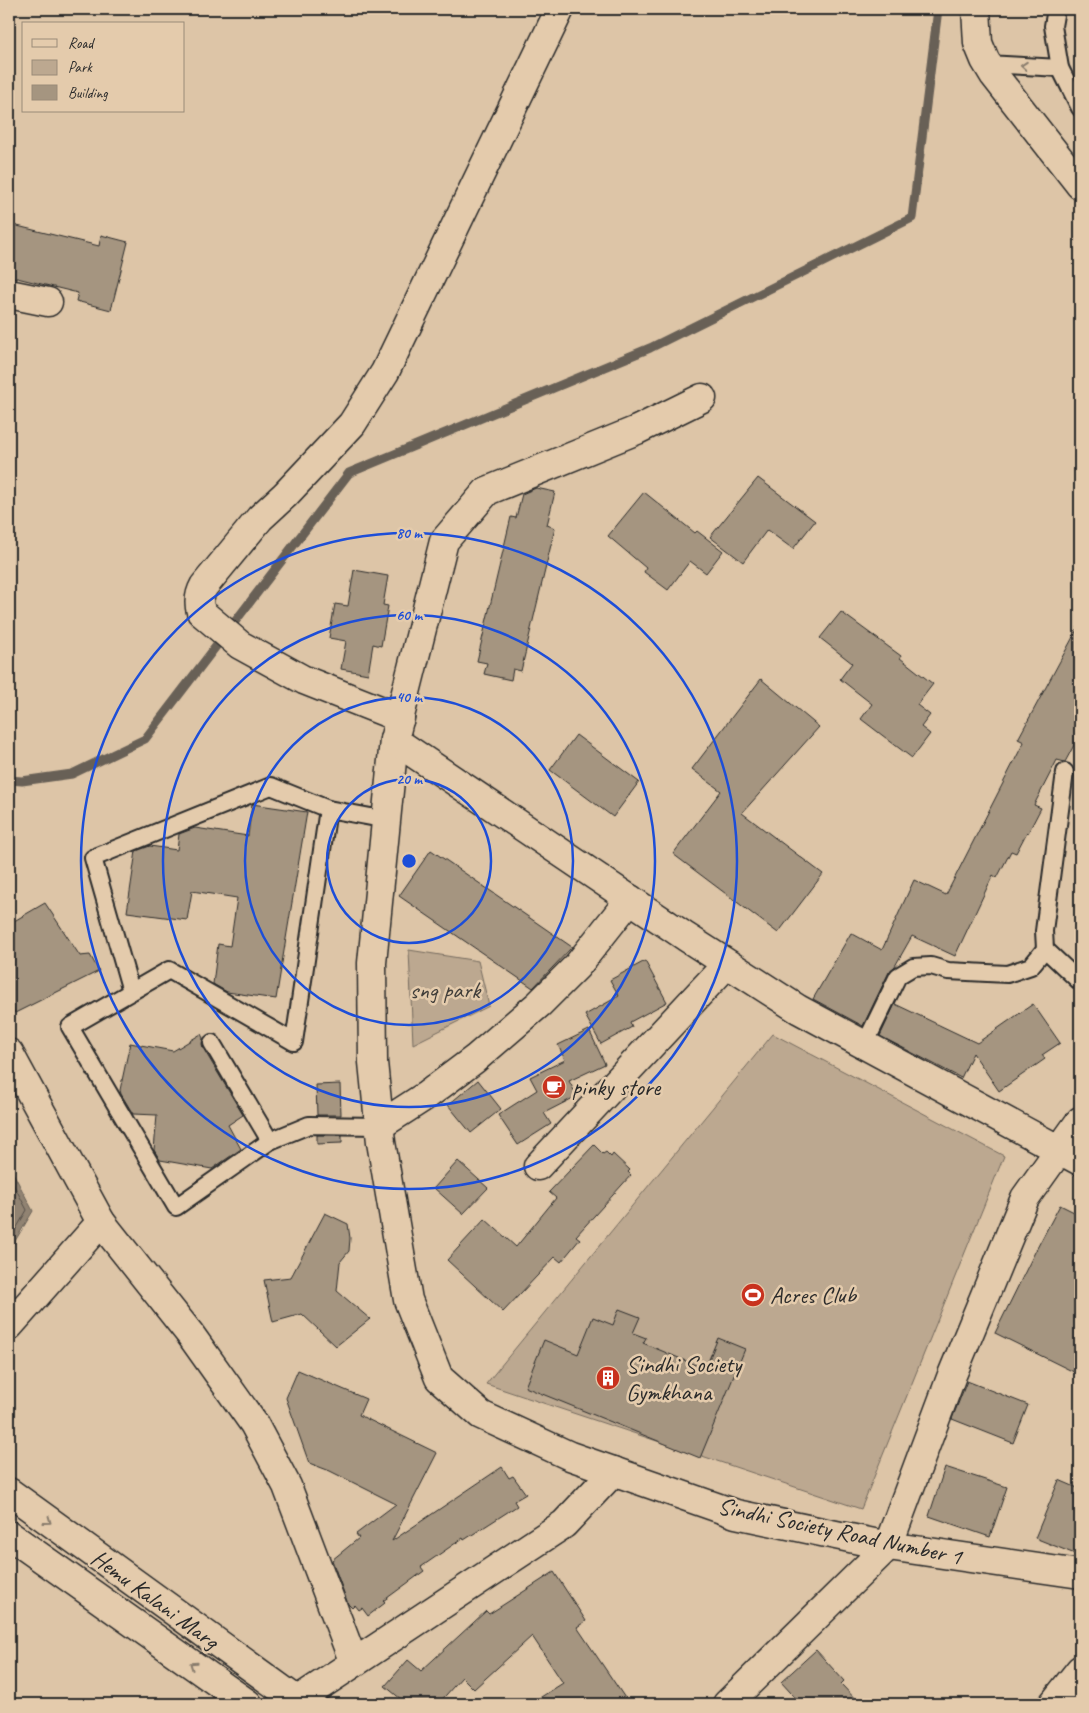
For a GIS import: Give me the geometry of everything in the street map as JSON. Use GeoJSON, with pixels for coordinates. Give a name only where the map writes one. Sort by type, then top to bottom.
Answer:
{"type":"FeatureCollection","features":[{"type":"Feature","properties":{"kind":"street"},"geometry":{"type":"LineString","coordinates":[[560,9],[385,372],[352,424],[260,518],[204,586],[198,604],[201,612],[240,645],[397,729],[630,899],[798,1009],[1070,1156]]}},
{"type":"Feature","properties":{"kind":"street"},"geometry":{"type":"LineString","coordinates":[[976,9],[978,42],[987,64],[1079,181]]}},
{"type":"Feature","properties":{"kind":"street"},"geometry":{"type":"LineString","coordinates":[[9,294],[48,302]]}},
{"type":"Feature","properties":{"kind":"street","name":"Sindhi Society Road Number 1"},"geometry":{"type":"LineString","coordinates":[[702,398],[638,430],[487,491],[444,542],[397,729],[372,963],[373,1062],[380,1142],[408,1300],[439,1378],[481,1414],[570,1456],[736,1514],[888,1546],[1080,1574]]}},
{"type":"Feature","properties":{"kind":"street"},"geometry":{"type":"LineString","coordinates":[[379,1126],[427,1095],[475,1059],[538,1004],[577,966],[630,899]]}},
{"type":"Feature","properties":{"kind":"street"},"geometry":{"type":"LineString","coordinates":[[538,1166],[727,964]]}},
{"type":"Feature","properties":{"kind":"street"},"geometry":{"type":"LineString","coordinates":[[9,1053],[101,1222],[190,1334],[254,1424],[287,1486],[354,1663]]}},
{"type":"Feature","properties":{"kind":"street"},"geometry":{"type":"LineString","coordinates":[[727,1704],[888,1546],[952,1375],[1025,1198],[1070,1156],[1080,1121]]}},
{"type":"Feature","properties":{"kind":"street"},"geometry":{"type":"LineString","coordinates":[[9,1326],[101,1222]]}},
{"type":"Feature","properties":{"kind":"street"},"geometry":{"type":"LineString","coordinates":[[297,1703],[564,1524],[614,1471]]}},
{"type":"Feature","properties":{"kind":"street","name":"Hemu Kalani Marg"},"geometry":{"type":"LineString","coordinates":[[9,1492],[297,1703]]}},
{"type":"Feature","properties":{"kind":"street"},"geometry":{"type":"LineString","coordinates":[[9,1535],[234,1701]]}},
{"type":"Feature","properties":{"kind":"street"},"geometry":{"type":"LineString","coordinates":[[1053,1704],[1080,1670]]}},
{"type":"Feature","properties":{"kind":"lane"},"geometry":{"type":"LineString","coordinates":[[1056,9],[1053,26],[1060,68],[1080,108]]}},
{"type":"Feature","properties":{"kind":"lane"},"geometry":{"type":"LineString","coordinates":[[987,64],[1060,68]]}},
{"type":"Feature","properties":{"kind":"lane"},"geometry":{"type":"LineString","coordinates":[[864,1046],[898,976],[913,967],[931,966],[948,971],[1007,974],[1031,966],[1045,949],[1044,931],[1065,772]]}},
{"type":"Feature","properties":{"kind":"lane"},"geometry":{"type":"LineString","coordinates":[[131,991],[93,858],[272,786],[328,809],[387,820]]}},
{"type":"Feature","properties":{"kind":"lane"},"geometry":{"type":"LineString","coordinates":[[328,809],[294,1042],[168,970],[70,1027],[176,1208],[270,1141],[309,1125],[379,1126]]}},
{"type":"Feature","properties":{"kind":"lane"},"geometry":{"type":"LineString","coordinates":[[1045,949],[1080,982]]}},
{"type":"Feature","properties":{"kind":"lane"},"geometry":{"type":"LineString","coordinates":[[212,1043],[270,1141]]}},
{"type":"Feature","properties":{"kind":"green space","name":"sng park"},"geometry":{"type":"Polygon","coordinates":[[[409,950],[478,961],[489,1006],[413,1044],[409,950]]]}},
{"type":"Feature","properties":{"kind":"green space","name":"Acres Club"},"geometry":{"type":"Polygon","coordinates":[[[773,1034],[1004,1156],[861,1509],[486,1384],[773,1034]]]}},
{"type":"Feature","properties":{"kind":"water"},"geometry":{"type":"Polygon","coordinates":[[[9,1165],[33,1211],[9,1251],[9,1165]]]}},
{"type":"Feature","properties":{"kind":"building"},"geometry":{"type":"Polygon","coordinates":[[[9,224],[99,246],[101,235],[128,242],[111,310],[76,301],[78,293],[9,276],[9,224]]]}},
{"type":"Feature","properties":{"kind":"building"},"geometry":{"type":"Polygon","coordinates":[[[758,478],[815,521],[793,549],[767,530],[743,562],[710,537],[758,478]]]}},
{"type":"Feature","properties":{"kind":"building"},"geometry":{"type":"Polygon","coordinates":[[[536,488],[555,492],[547,525],[555,528],[521,671],[513,669],[511,680],[484,674],[487,663],[477,661],[511,517],[516,518],[522,494],[536,488]]]}},
{"type":"Feature","properties":{"kind":"building"},"geometry":{"type":"Polygon","coordinates":[[[644,492],[695,533],[697,531],[723,551],[706,573],[690,561],[668,590],[644,572],[646,568],[608,536],[644,492]]]}},
{"type":"Feature","properties":{"kind":"building"},"geometry":{"type":"Polygon","coordinates":[[[354,570],[388,576],[383,605],[388,606],[381,646],[373,644],[368,674],[341,669],[346,641],[329,638],[335,604],[348,606],[354,570]]]}},
{"type":"Feature","properties":{"kind":"building"},"geometry":{"type":"Polygon","coordinates":[[[841,612],[901,656],[900,658],[933,684],[917,705],[930,715],[921,727],[930,734],[912,758],[861,719],[872,704],[840,679],[852,663],[820,638],[841,612]]]}},
{"type":"Feature","properties":{"kind":"building"},"geometry":{"type":"Polygon","coordinates":[[[1080,624],[1080,734],[1065,762],[1057,760],[1034,805],[1041,808],[1028,833],[1016,853],[1011,851],[997,878],[993,875],[955,956],[912,936],[895,966],[889,972],[863,1026],[813,999],[851,933],[882,950],[914,880],[946,895],[1024,742],[1018,739],[1080,624]]]}},
{"type":"Feature","properties":{"kind":"building"},"geometry":{"type":"Polygon","coordinates":[[[761,679],[819,727],[742,813],[823,874],[778,933],[673,854],[721,791],[692,769],[761,679]]]}},
{"type":"Feature","properties":{"kind":"building"},"geometry":{"type":"Polygon","coordinates":[[[576,735],[639,782],[613,817],[550,770],[576,735]]]}},
{"type":"Feature","properties":{"kind":"building"},"geometry":{"type":"Polygon","coordinates":[[[252,804],[307,812],[276,999],[227,992],[213,984],[218,944],[230,946],[237,898],[192,891],[187,920],[127,912],[136,851],[150,846],[177,850],[179,834],[195,828],[248,836],[252,804]]]}},
{"type":"Feature","properties":{"kind":"building"},"geometry":{"type":"Polygon","coordinates":[[[431,850],[572,947],[533,988],[399,896],[431,850]]]}},
{"type":"Feature","properties":{"kind":"building"},"geometry":{"type":"Polygon","coordinates":[[[45,903],[80,956],[90,955],[99,971],[15,1013],[9,1000],[9,924],[45,903]]]}},
{"type":"Feature","properties":{"kind":"building"},"geometry":{"type":"Polygon","coordinates":[[[645,961],[667,1002],[630,1022],[632,1027],[601,1044],[585,1015],[619,996],[610,980],[645,961]]]}},
{"type":"Feature","properties":{"kind":"building"},"geometry":{"type":"Polygon","coordinates":[[[895,1004],[977,1043],[1033,1004],[1060,1043],[1042,1055],[1045,1059],[999,1091],[973,1053],[961,1078],[880,1036],[895,1004]]]}},
{"type":"Feature","properties":{"kind":"building"},"geometry":{"type":"Polygon","coordinates":[[[589,1030],[605,1064],[569,1081],[577,1096],[544,1113],[551,1124],[518,1145],[498,1115],[537,1090],[530,1077],[565,1060],[558,1045],[589,1030]]]}},
{"type":"Feature","properties":{"kind":"building"},"geometry":{"type":"Polygon","coordinates":[[[201,1034],[203,1048],[243,1115],[228,1125],[241,1149],[212,1169],[160,1160],[154,1150],[157,1115],[133,1114],[120,1090],[130,1043],[173,1051],[201,1034]]]}},
{"type":"Feature","properties":{"kind":"building"},"geometry":{"type":"Polygon","coordinates":[[[478,1080],[501,1109],[471,1133],[448,1105],[478,1080]]]}},
{"type":"Feature","properties":{"kind":"building"},"geometry":{"type":"Polygon","coordinates":[[[340,1084],[341,1115],[317,1115],[316,1085],[340,1084]]]}},
{"type":"Feature","properties":{"kind":"building"},"geometry":{"type":"Polygon","coordinates":[[[317,1135],[342,1135],[342,1143],[317,1144],[317,1135]]]}},
{"type":"Feature","properties":{"kind":"building"},"geometry":{"type":"Polygon","coordinates":[[[594,1145],[603,1154],[606,1152],[611,1157],[613,1154],[630,1170],[628,1172],[631,1175],[576,1236],[580,1239],[561,1262],[555,1257],[503,1312],[447,1260],[485,1219],[516,1247],[556,1198],[549,1192],[594,1145]]]}},
{"type":"Feature","properties":{"kind":"building"},"geometry":{"type":"Polygon","coordinates":[[[458,1161],[488,1188],[463,1214],[434,1188],[458,1161]]]}},
{"type":"Feature","properties":{"kind":"building"},"geometry":{"type":"Polygon","coordinates":[[[1060,1205],[1080,1215],[1080,1375],[995,1333],[1060,1205]]]}},
{"type":"Feature","properties":{"kind":"building"},"geometry":{"type":"Polygon","coordinates":[[[325,1213],[348,1224],[349,1251],[340,1262],[337,1291],[370,1319],[336,1346],[302,1314],[273,1322],[264,1280],[291,1277],[325,1213]]]}},
{"type":"Feature","properties":{"kind":"building","name":"Sindhi Society Gymkhana"},"geometry":{"type":"Polygon","coordinates":[[[619,1309],[640,1317],[633,1333],[646,1338],[643,1343],[705,1369],[718,1338],[745,1349],[700,1458],[525,1387],[544,1340],[578,1354],[593,1317],[613,1325],[619,1309]]]}},
{"type":"Feature","properties":{"kind":"building"},"geometry":{"type":"Polygon","coordinates":[[[298,1370],[366,1399],[359,1415],[437,1453],[392,1541],[502,1467],[509,1478],[513,1476],[526,1494],[514,1501],[517,1506],[464,1540],[463,1538],[421,1567],[424,1571],[383,1601],[385,1603],[368,1616],[362,1608],[359,1610],[355,1605],[352,1608],[348,1604],[332,1560],[359,1538],[356,1534],[396,1504],[330,1471],[309,1463],[286,1398],[298,1370]]]}},
{"type":"Feature","properties":{"kind":"building"},"geometry":{"type":"Polygon","coordinates":[[[967,1381],[1028,1405],[1013,1443],[952,1419],[967,1381]]]}},
{"type":"Feature","properties":{"kind":"building"},"geometry":{"type":"Polygon","coordinates":[[[945,1467],[1007,1487],[990,1537],[929,1516],[945,1467]]]}},
{"type":"Feature","properties":{"kind":"building"},"geometry":{"type":"Polygon","coordinates":[[[1059,1480],[1080,1489],[1080,1556],[1035,1538],[1059,1480]]]}},
{"type":"Feature","properties":{"kind":"building"},"geometry":{"type":"Polygon","coordinates":[[[554,1572],[586,1621],[577,1627],[629,1704],[530,1704],[563,1683],[532,1636],[474,1689],[462,1677],[438,1704],[407,1704],[385,1686],[408,1660],[421,1671],[486,1611],[489,1614],[554,1572]]]}},
{"type":"Feature","properties":{"kind":"building"},"geometry":{"type":"Polygon","coordinates":[[[816,1650],[844,1681],[841,1684],[860,1704],[801,1704],[781,1682],[816,1650]]]}},
{"type":"Feature","properties":{"kind":"waterway"},"geometry":{"type":"LineString","coordinates":[[9,780],[22,781],[72,774],[145,739],[349,473],[650,348],[912,218],[938,9]]}},
{"type":"Feature","properties":{"kind":"place","name":"pinky store"},"geometry":{"type":"Point","coordinates":[554,1087]}},
{"type":"Feature","properties":{"kind":"place","name":"Acres Club"},"geometry":{"type":"Point","coordinates":[753,1295]}},
{"type":"Feature","properties":{"kind":"place","name":"Sindhi Society Gymkhana"},"geometry":{"type":"Point","coordinates":[608,1378]}}]}
